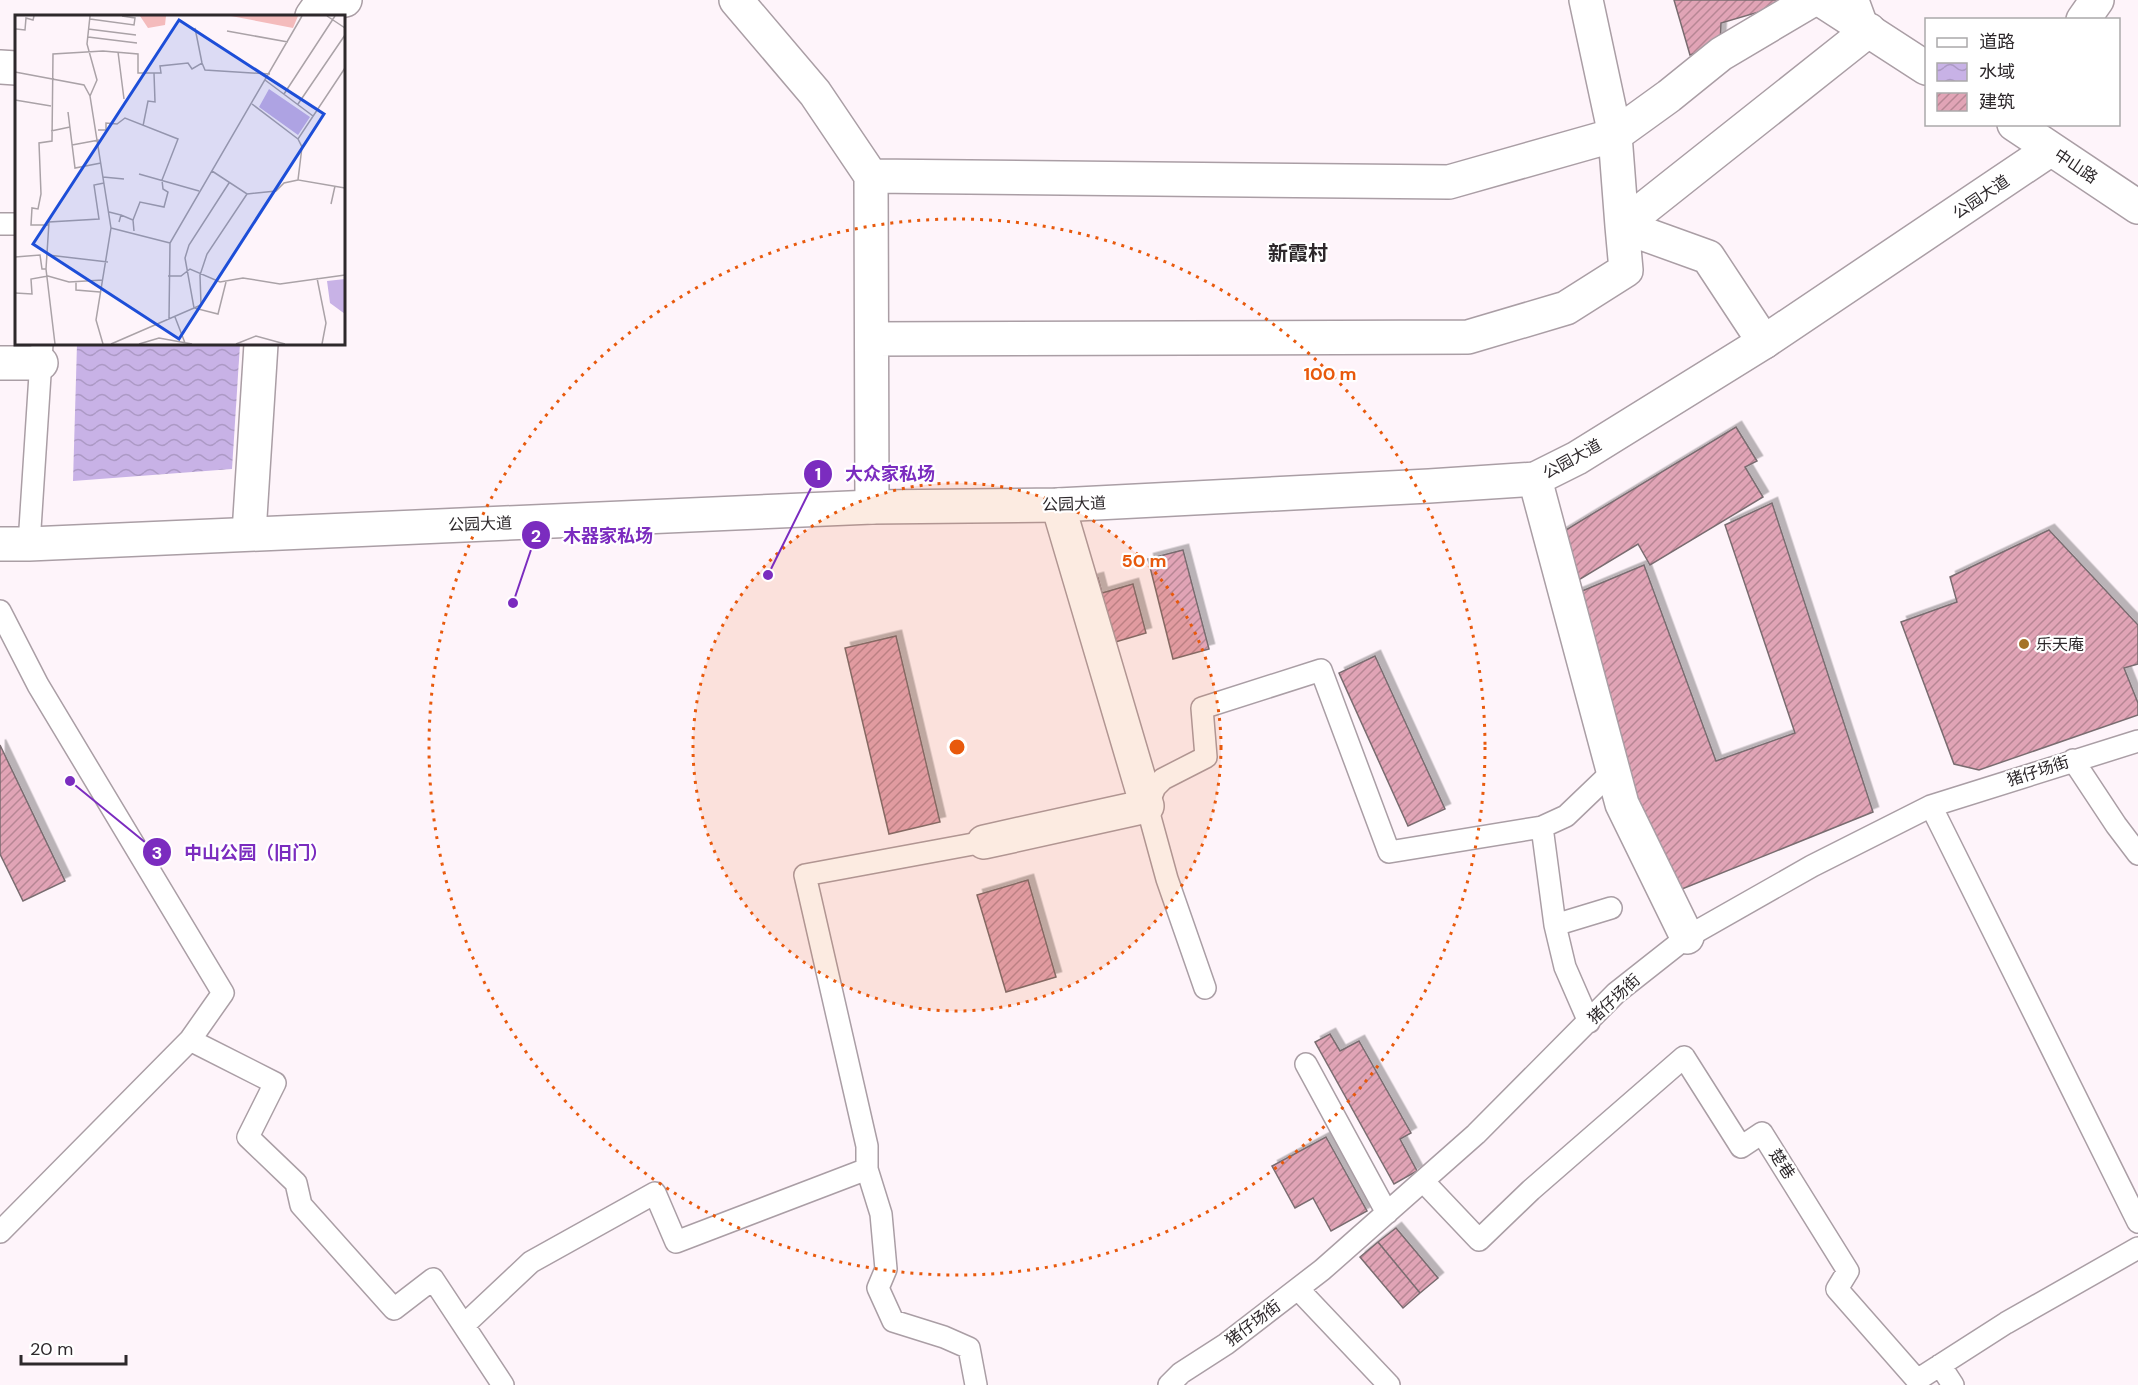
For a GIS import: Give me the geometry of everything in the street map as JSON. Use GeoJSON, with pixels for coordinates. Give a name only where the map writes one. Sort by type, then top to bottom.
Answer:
{"type":"FeatureCollection","features":[{"type":"Feature","properties":{"kind":"street"},"geometry":{"type":"LineString","coordinates":[[313,15],[318,6],[345,0]]}},
{"type":"Feature","properties":{"kind":"street"},"geometry":{"type":"LineString","coordinates":[[736,0],[815,93],[871,176],[872,507]]}},
{"type":"Feature","properties":{"kind":"street"},"geometry":{"type":"LineString","coordinates":[[873,339],[1468,337],[1566,308],[1626,270],[1615,135],[1586,0]]}},
{"type":"Feature","properties":{"kind":"street"},"geometry":{"type":"LineString","coordinates":[[871,176],[1449,182],[1615,135],[1721,54],[1812,0]]}},
{"type":"Feature","properties":{"kind":"street"},"geometry":{"type":"LineString","coordinates":[[1821,0],[1925,67]]}},
{"type":"Feature","properties":{"kind":"street"},"geometry":{"type":"LineString","coordinates":[[2084,18],[2097,0]]}},
{"type":"Feature","properties":{"kind":"street"},"geometry":{"type":"LineString","coordinates":[[1622,226],[1869,30]]}},
{"type":"Feature","properties":{"kind":"street"},"geometry":{"type":"LineString","coordinates":[[0,67],[15,68]]}},
{"type":"Feature","properties":{"kind":"street","name":"中山路"},"geometry":{"type":"LineString","coordinates":[[2017,126],[2138,207]]}},
{"type":"Feature","properties":{"kind":"street","name":"公园大道"},"geometry":{"type":"LineString","coordinates":[[15,544],[872,507],[1058,505],[1535,479],[1577,458],[1764,342],[2051,149]]}},
{"type":"Feature","properties":{"kind":"street"},"geometry":{"type":"LineString","coordinates":[[1622,226],[1708,257],[1764,342]]}},
{"type":"Feature","properties":{"kind":"street"},"geometry":{"type":"LineString","coordinates":[[249,533],[261,345]]}},
{"type":"Feature","properties":{"kind":"street"},"geometry":{"type":"LineString","coordinates":[[0,363],[42,353]]}},
{"type":"Feature","properties":{"kind":"street"},"geometry":{"type":"LineString","coordinates":[[1535,479],[1622,804],[1687,936]]}},
{"type":"Feature","properties":{"kind":"street"},"geometry":{"type":"LineString","coordinates":[[984,842],[1147,806],[1058,505]]}},
{"type":"Feature","properties":{"kind":"lane"},"geometry":{"type":"LineString","coordinates":[[1858,0],[1869,30]]}},
{"type":"Feature","properties":{"kind":"lane"},"geometry":{"type":"LineString","coordinates":[[15,544],[42,353]]}},
{"type":"Feature","properties":{"kind":"lane"},"geometry":{"type":"LineString","coordinates":[[0,611],[39,685],[223,993],[190,1040],[0,1232]]}},
{"type":"Feature","properties":{"kind":"lane"},"geometry":{"type":"LineString","coordinates":[[1205,988],[1167,879],[1147,806],[1155,787],[1163,779],[1206,757],[1202,708],[1321,670],[1389,852],[1542,827],[1566,816],[1614,770]]}},
{"type":"Feature","properties":{"kind":"lane","name":"猪仔场街"},"geometry":{"type":"LineString","coordinates":[[1169,1385],[1181,1373],[1226,1344],[1298,1289],[1423,1181],[1476,1134],[1616,993],[1687,936],[1812,866],[1931,806],[2138,741]]}},
{"type":"Feature","properties":{"kind":"lane"},"geometry":{"type":"LineString","coordinates":[[2073,760],[2138,854]]}},
{"type":"Feature","properties":{"kind":"lane"},"geometry":{"type":"LineString","coordinates":[[1931,806],[2138,1222]]}},
{"type":"Feature","properties":{"kind":"lane"},"geometry":{"type":"LineString","coordinates":[[1542,827],[1555,925],[1565,967],[1589,1022]]}},
{"type":"Feature","properties":{"kind":"lane"},"geometry":{"type":"LineString","coordinates":[[976,1385],[969,1348],[944,1337],[893,1322],[878,1288],[886,1269],[880,1214],[867,1169],[867,1146],[805,874],[984,842]]}},
{"type":"Feature","properties":{"kind":"lane"},"geometry":{"type":"LineString","coordinates":[[1555,925],[1611,908]]}},
{"type":"Feature","properties":{"kind":"lane"},"geometry":{"type":"LineString","coordinates":[[190,1040],[275,1083],[248,1137],[296,1184],[301,1205],[394,1309],[433,1279],[503,1385]]}},
{"type":"Feature","properties":{"kind":"lane","name":"楚巷"},"geometry":{"type":"LineString","coordinates":[[1423,1181],[1479,1240],[1531,1190],[1684,1057],[1741,1147],[1762,1133],[1848,1271],[1837,1289],[1917,1380],[2006,1323],[2138,1248]]}},
{"type":"Feature","properties":{"kind":"lane"},"geometry":{"type":"LineString","coordinates":[[1306,1064],[1386,1213]]}},
{"type":"Feature","properties":{"kind":"lane"},"geometry":{"type":"LineString","coordinates":[[464,1325],[531,1262],[655,1193],[676,1242],[867,1169]]}},
{"type":"Feature","properties":{"kind":"lane"},"geometry":{"type":"LineString","coordinates":[[1298,1289],[1389,1385]]}},
{"type":"Feature","properties":{"kind":"lane"},"geometry":{"type":"LineString","coordinates":[[1940,1365],[1953,1385]]}},
{"type":"Feature","properties":{"kind":"water"},"geometry":{"type":"Polygon","coordinates":[[[77,345],[240,345],[232,469],[73,481],[77,345]]]}},
{"type":"Feature","properties":{"kind":"building"},"geometry":{"type":"Polygon","coordinates":[[[1674,0],[1785,0],[1786,4],[1721,23],[1720,46],[1690,55],[1674,0]]]}},
{"type":"Feature","properties":{"kind":"building"},"geometry":{"type":"Polygon","coordinates":[[[1736,427],[1757,461],[1745,467],[1763,497],[1650,565],[1638,544],[1577,581],[1551,539],[1736,427]]]}},
{"type":"Feature","properties":{"kind":"building"},"geometry":{"type":"Polygon","coordinates":[[[1772,503],[1873,812],[1677,891],[1631,796],[1575,594],[1644,565],[1716,761],[1795,733],[1725,525],[1772,503]]]}},
{"type":"Feature","properties":{"kind":"building","name":"乐天庵"},"geometry":{"type":"Polygon","coordinates":[[[2049,530],[2138,625],[2138,664],[2124,668],[2138,703],[2138,715],[1979,770],[1954,764],[1901,622],[1957,602],[1950,577],[2049,530]]]}},
{"type":"Feature","properties":{"kind":"building"},"geometry":{"type":"Polygon","coordinates":[[[1183,550],[1209,649],[1173,659],[1148,559],[1183,550]]]}},
{"type":"Feature","properties":{"kind":"building"},"geometry":{"type":"Polygon","coordinates":[[[1098,578],[1102,593],[1133,584],[1146,633],[1105,645],[1087,581],[1098,578]]]}},
{"type":"Feature","properties":{"kind":"building"},"geometry":{"type":"Polygon","coordinates":[[[896,636],[940,822],[889,834],[845,648],[896,636]]]}},
{"type":"Feature","properties":{"kind":"building"},"geometry":{"type":"Polygon","coordinates":[[[1375,656],[1445,809],[1408,826],[1339,673],[1375,656]]]}},
{"type":"Feature","properties":{"kind":"building"},"geometry":{"type":"Polygon","coordinates":[[[0,745],[65,881],[23,901],[0,854],[0,745]]]}},
{"type":"Feature","properties":{"kind":"building"},"geometry":{"type":"Polygon","coordinates":[[[1028,880],[1056,977],[1006,992],[977,895],[1028,880]]]}},
{"type":"Feature","properties":{"kind":"building"},"geometry":{"type":"Polygon","coordinates":[[[1330,1034],[1340,1051],[1359,1041],[1411,1133],[1400,1139],[1417,1171],[1394,1184],[1315,1042],[1330,1034]]]}},
{"type":"Feature","properties":{"kind":"building"},"geometry":{"type":"Polygon","coordinates":[[[1326,1137],[1367,1211],[1331,1231],[1313,1198],[1295,1208],[1272,1166],[1326,1137]]]}},
{"type":"Feature","properties":{"kind":"building"},"geometry":{"type":"Polygon","coordinates":[[[1396,1228],[1438,1278],[1420,1293],[1378,1242],[1396,1228]]]}},
{"type":"Feature","properties":{"kind":"building"},"geometry":{"type":"Polygon","coordinates":[[[1378,1242],[1420,1293],[1403,1308],[1360,1257],[1378,1242]]]}},
{"type":"Feature","properties":{"kind":"place","name":"大众家私场"},"geometry":{"type":"Point","coordinates":[768,575]}},
{"type":"Feature","properties":{"kind":"place","name":"木器家私场"},"geometry":{"type":"Point","coordinates":[513,603]}},
{"type":"Feature","properties":{"kind":"place","name":"乐天庵"},"geometry":{"type":"Point","coordinates":[2024,644]}},
{"type":"Feature","properties":{"kind":"place","name":"中山公园（旧门）"},"geometry":{"type":"Point","coordinates":[70,781]}},
{"type":"Feature","properties":{"kind":"district","name":"新霞村"},"geometry":{"type":"Point","coordinates":[1298,253]}}]}
